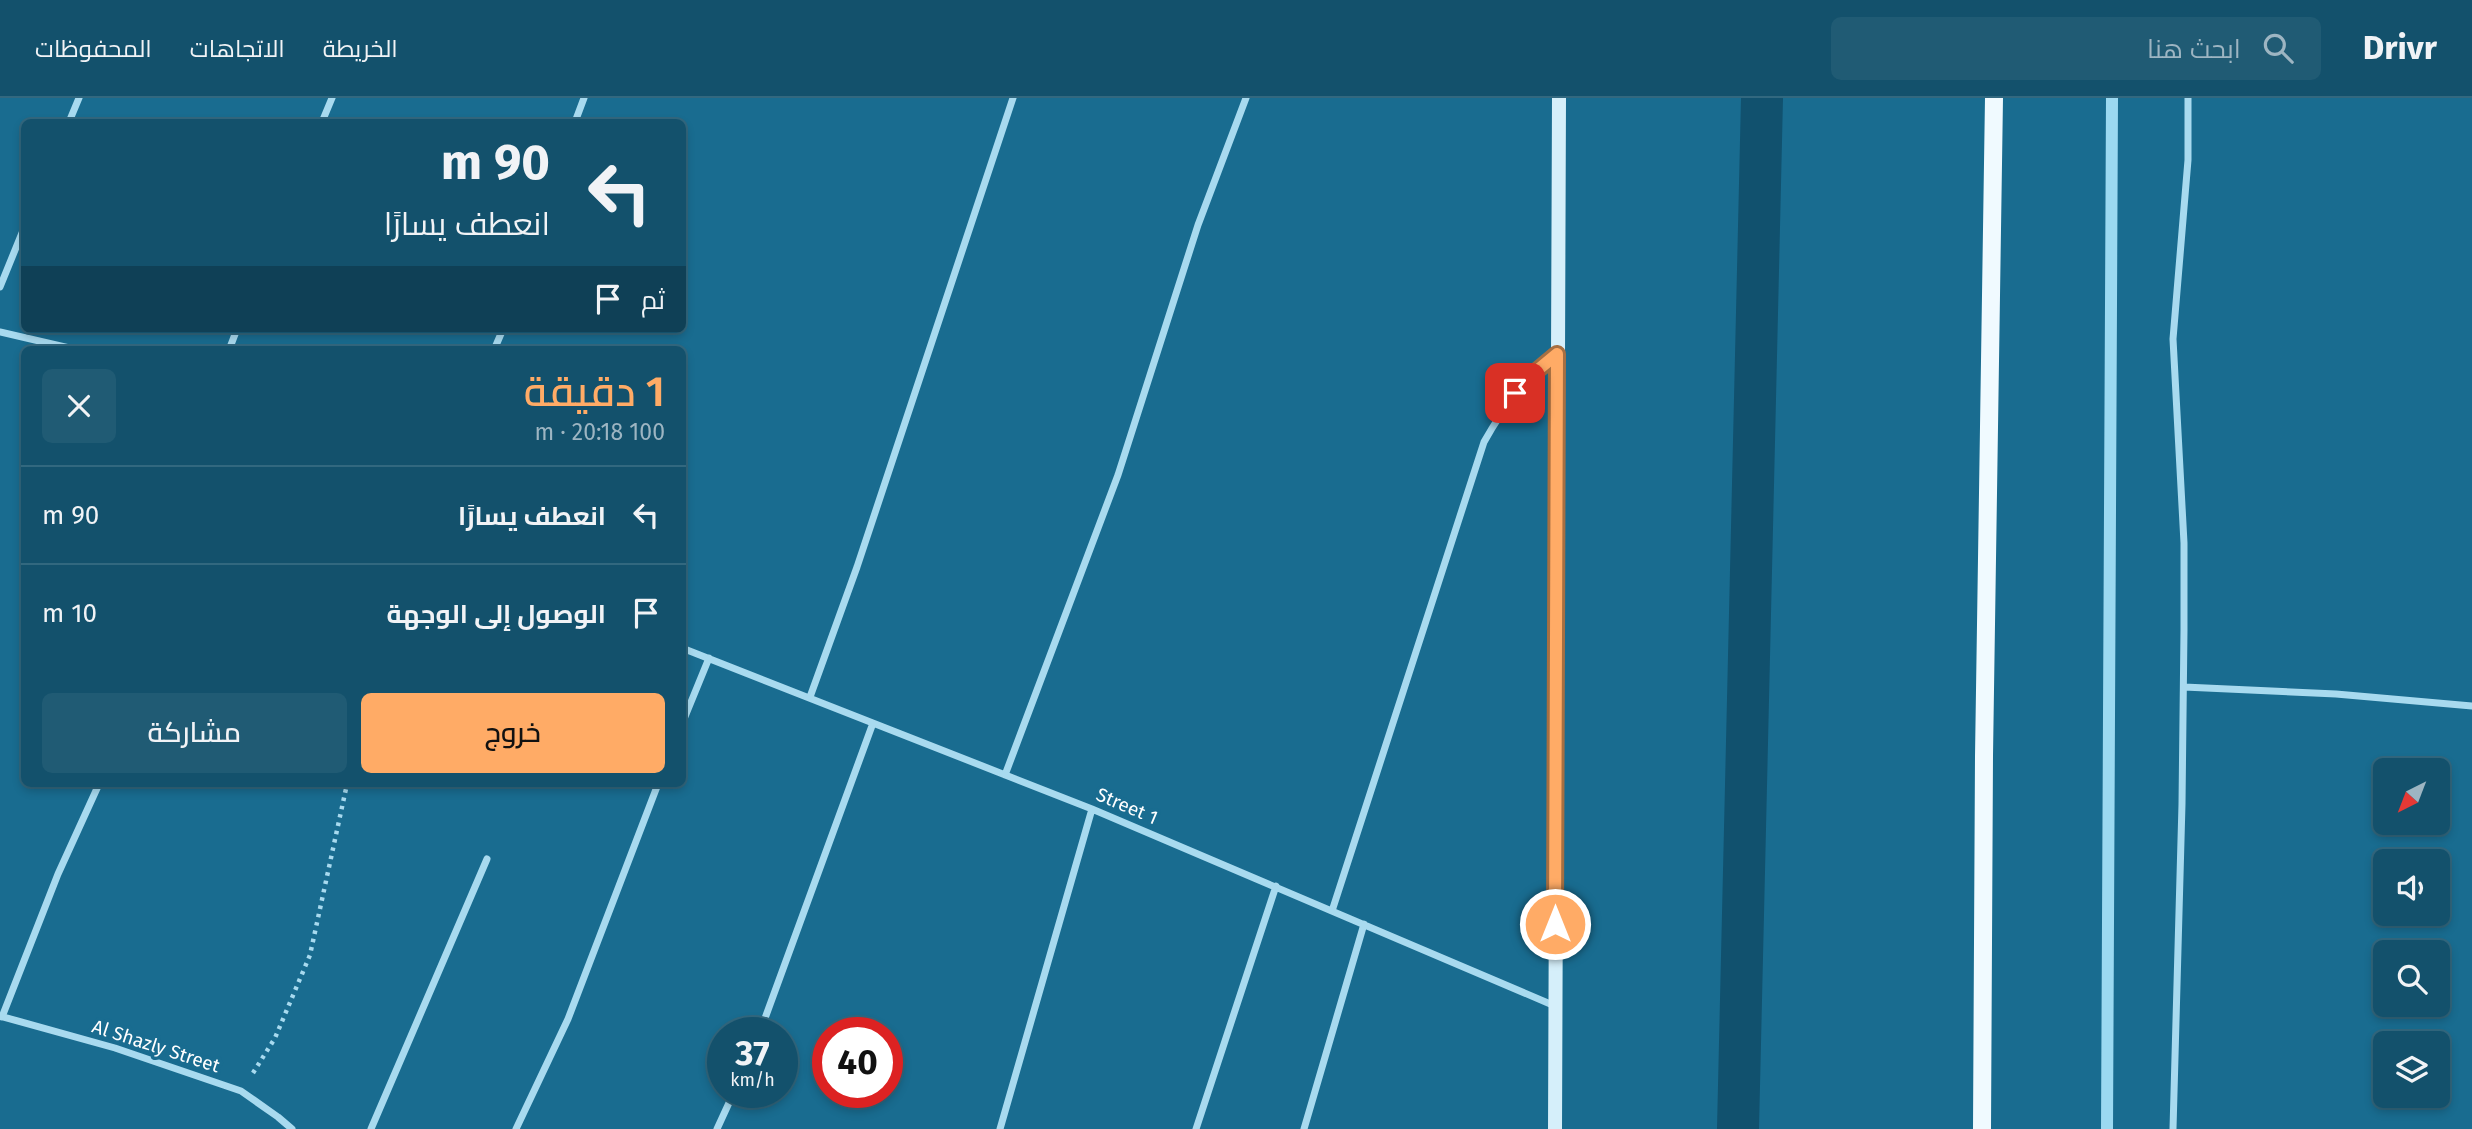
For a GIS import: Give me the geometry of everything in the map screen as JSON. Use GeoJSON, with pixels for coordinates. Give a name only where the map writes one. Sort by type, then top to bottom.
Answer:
{"type":"FeatureCollection","features":[{"type":"Feature","properties":{"kind":"main road"},"geometry":{"type":"LineString","coordinates":[[1982,1129],[1984,755],[1994,98]]}},
{"type":"Feature","properties":{"kind":"street"},"geometry":{"type":"LineString","coordinates":[[70,119],[79,98]]}},
{"type":"Feature","properties":{"kind":"street"},"geometry":{"type":"LineString","coordinates":[[323,119],[332,98]]}},
{"type":"Feature","properties":{"kind":"street"},"geometry":{"type":"LineString","coordinates":[[576,119],[584,98]]}},
{"type":"Feature","properties":{"kind":"street"},"geometry":{"type":"LineString","coordinates":[[810,697],[857,567],[1013,98]]}},
{"type":"Feature","properties":{"kind":"street"},"geometry":{"type":"LineString","coordinates":[[1005,775],[1118,475],[1198,225],[1246,98]]}},
{"type":"Feature","properties":{"kind":"street"},"geometry":{"type":"LineString","coordinates":[[1555,1129],[1559,98]]}},
{"type":"Feature","properties":{"kind":"street"},"geometry":{"type":"LineString","coordinates":[[2173,1129],[2184,543],[2173,339],[2188,160],[2188,98]]}},
{"type":"Feature","properties":{"kind":"street"},"geometry":{"type":"LineString","coordinates":[[0,287],[21,235]]}},
{"type":"Feature","properties":{"kind":"street"},"geometry":{"type":"LineString","coordinates":[[0,332],[61,346]]}},
{"type":"Feature","properties":{"kind":"street"},"geometry":{"type":"LineString","coordinates":[[1332,911],[1484,442],[1503,408],[1528,378],[1557,354]]}},
{"type":"Feature","properties":{"kind":"street","name":"Street 1"},"geometry":{"type":"LineString","coordinates":[[686,649],[1092,809],[1555,1006]]}},
{"type":"Feature","properties":{"kind":"street"},"geometry":{"type":"LineString","coordinates":[[686,714],[709,658]]}},
{"type":"Feature","properties":{"kind":"street"},"geometry":{"type":"LineString","coordinates":[[2183,687],[2336,694],[2472,706]]}},
{"type":"Feature","properties":{"kind":"street"},"geometry":{"type":"LineString","coordinates":[[765,1017],[873,723]]}},
{"type":"Feature","properties":{"kind":"street"},"geometry":{"type":"LineString","coordinates":[[1,1016],[58,874],[98,787]]}},
{"type":"Feature","properties":{"kind":"street"},"geometry":{"type":"LineString","coordinates":[[516,1129],[568,1019],[657,787]]}},
{"type":"Feature","properties":{"kind":"street"},"geometry":{"type":"LineString","coordinates":[[1000,1129],[1092,809]]}},
{"type":"Feature","properties":{"kind":"street"},"geometry":{"type":"LineString","coordinates":[[371,1129],[487,859]]}},
{"type":"Feature","properties":{"kind":"street"},"geometry":{"type":"LineString","coordinates":[[1196,1129],[1276,886]]}},
{"type":"Feature","properties":{"kind":"street"},"geometry":{"type":"LineString","coordinates":[[1304,1129],[1364,924]]}},
{"type":"Feature","properties":{"kind":"street","name":"Al Shazly Street"},"geometry":{"type":"LineString","coordinates":[[1,1016],[115,1048],[241,1091],[292,1129]]}},
{"type":"Feature","properties":{"kind":"street"},"geometry":{"type":"LineString","coordinates":[[717,1129],[727,1108]]}},
{"type":"Feature","properties":{"kind":"path"},"geometry":{"type":"LineString","coordinates":[[241,1091],[275,1038],[310,955],[346,787]]}},
{"type":"Feature","properties":{"kind":"waterway"},"geometry":{"type":"LineString","coordinates":[[1738,1129],[1762,98]]}},
{"type":"Feature","properties":{"kind":"waterway"},"geometry":{"type":"LineString","coordinates":[[2107,1129],[2112,98]]}},
{"type":"Feature","properties":{"kind":"route"},"geometry":{"type":"LineString","coordinates":[[1515,393],[1528,378],[1557,354],[1555,924]]}}]}
